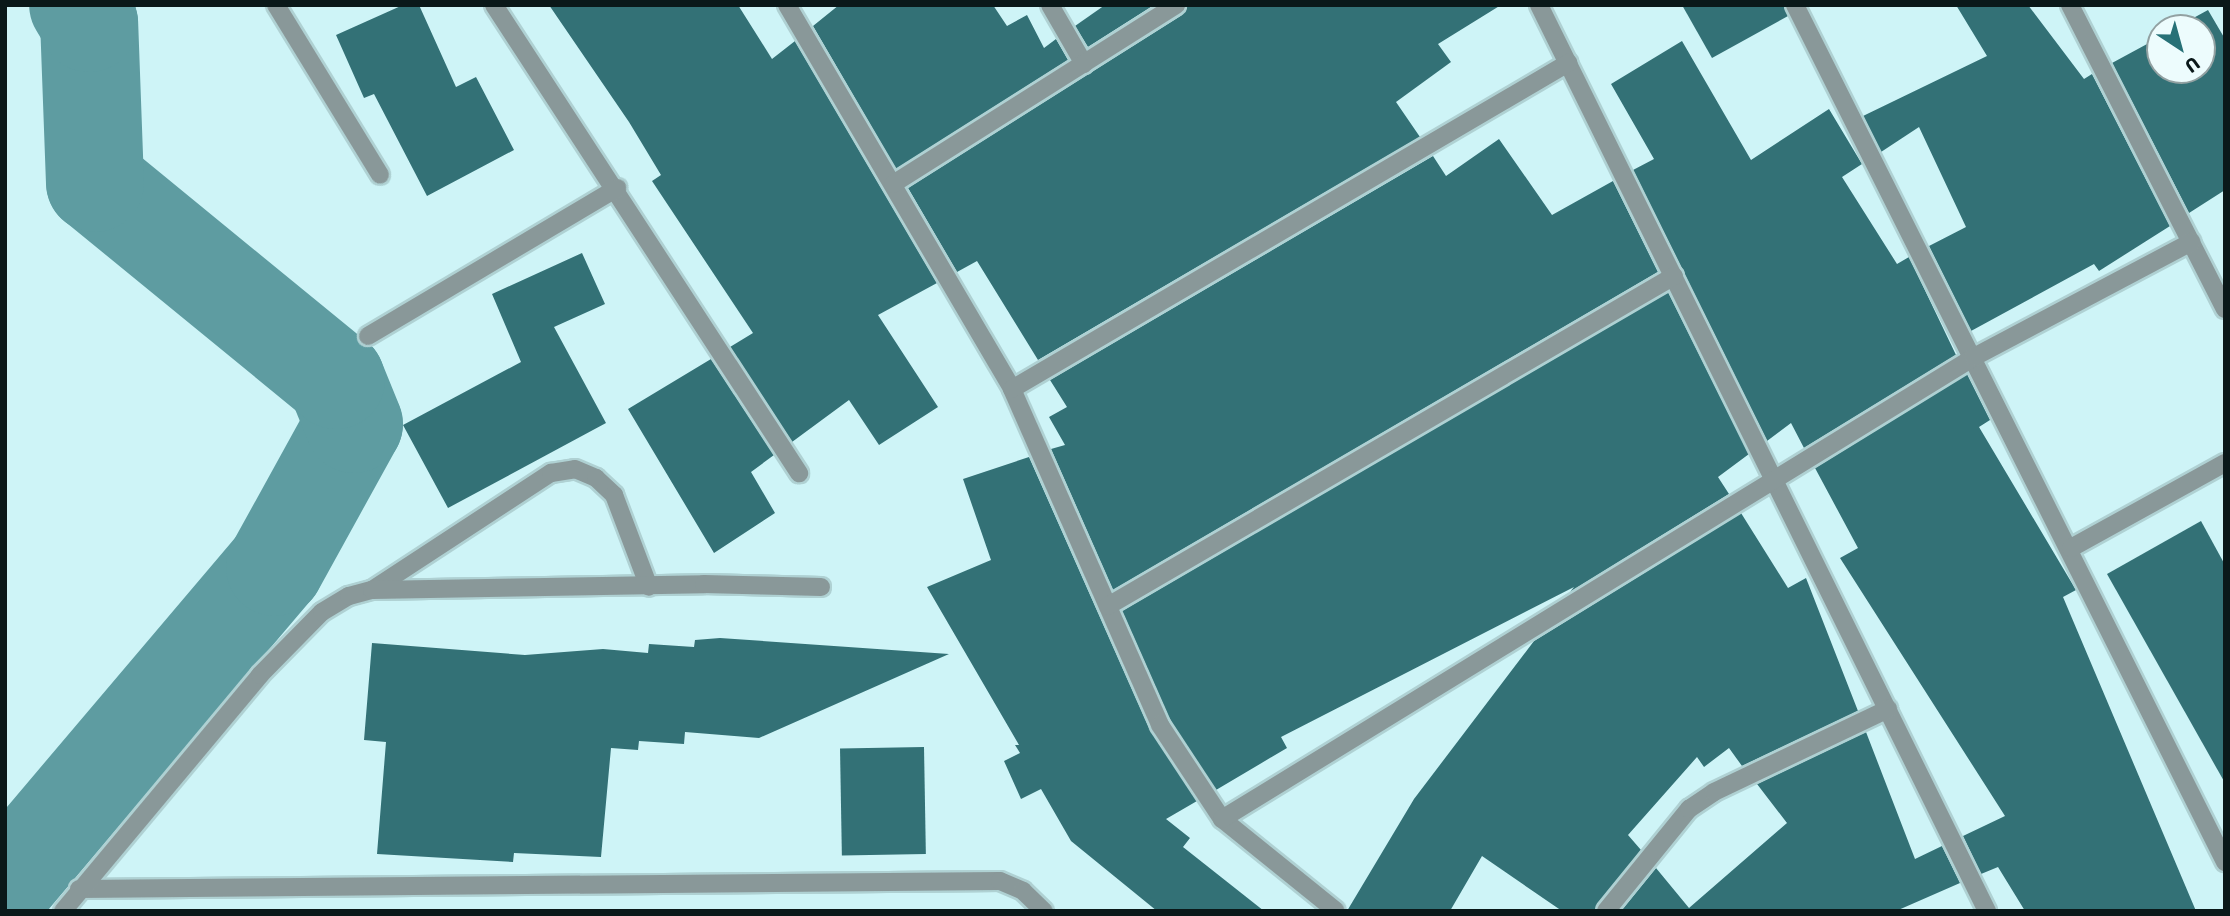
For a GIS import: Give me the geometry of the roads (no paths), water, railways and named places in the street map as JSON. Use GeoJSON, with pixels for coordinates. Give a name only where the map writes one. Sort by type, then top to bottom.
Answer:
{"type":"FeatureCollection","features":[{"type":"Feature","properties":{"kind":"street"},"geometry":{"type":"LineString","coordinates":[[276,5],[380,175]]}},
{"type":"Feature","properties":{"kind":"street"},"geometry":{"type":"LineString","coordinates":[[494,5],[617,188],[799,473]]}},
{"type":"Feature","properties":{"kind":"street"},"geometry":{"type":"LineString","coordinates":[[787,5],[1012,389],[1160,725],[1222,819],[1336,911]]}},
{"type":"Feature","properties":{"kind":"street"},"geometry":{"type":"LineString","coordinates":[[1050,5],[1084,64]]}},
{"type":"Feature","properties":{"kind":"street"},"geometry":{"type":"LineString","coordinates":[[893,184],[1176,5]]}},
{"type":"Feature","properties":{"kind":"street"},"geometry":{"type":"LineString","coordinates":[[1539,5],[1987,911]]}},
{"type":"Feature","properties":{"kind":"street"},"geometry":{"type":"LineString","coordinates":[[1795,5],[2070,548],[2225,862]]}},
{"type":"Feature","properties":{"kind":"street"},"geometry":{"type":"LineString","coordinates":[[2070,5],[2225,309]]}},
{"type":"Feature","properties":{"kind":"street"},"geometry":{"type":"LineString","coordinates":[[1012,389],[1568,62]]}},
{"type":"Feature","properties":{"kind":"street"},"geometry":{"type":"LineString","coordinates":[[368,337],[617,188]]}},
{"type":"Feature","properties":{"kind":"street"},"geometry":{"type":"LineString","coordinates":[[1222,819],[1775,482],[1974,357],[2191,242]]}},
{"type":"Feature","properties":{"kind":"street"},"geometry":{"type":"LineString","coordinates":[[1108,607],[1674,276]]}},
{"type":"Feature","properties":{"kind":"street"},"geometry":{"type":"LineString","coordinates":[[2070,548],[2225,463]]}},
{"type":"Feature","properties":{"kind":"street"},"geometry":{"type":"LineString","coordinates":[[372,590],[551,473],[575,469],[596,478],[614,495],[649,587]]}},
{"type":"Feature","properties":{"kind":"street"},"geometry":{"type":"LineString","coordinates":[[63,911],[260,674],[322,612],[349,596],[372,590],[821,587]]}},
{"type":"Feature","properties":{"kind":"street"},"geometry":{"type":"LineString","coordinates":[[1606,911],[1689,809],[1714,792],[1888,709]]}},
{"type":"Feature","properties":{"kind":"street"},"geometry":{"type":"LineString","coordinates":[[79,889],[1000,881],[1023,891],[1044,911]]}},
{"type":"Feature","properties":{"kind":"waterway"},"geometry":{"type":"LineString","coordinates":[[5,885],[275,567],[354,424],[336,380],[95,183],[89,23],[78,5]]}}]}
